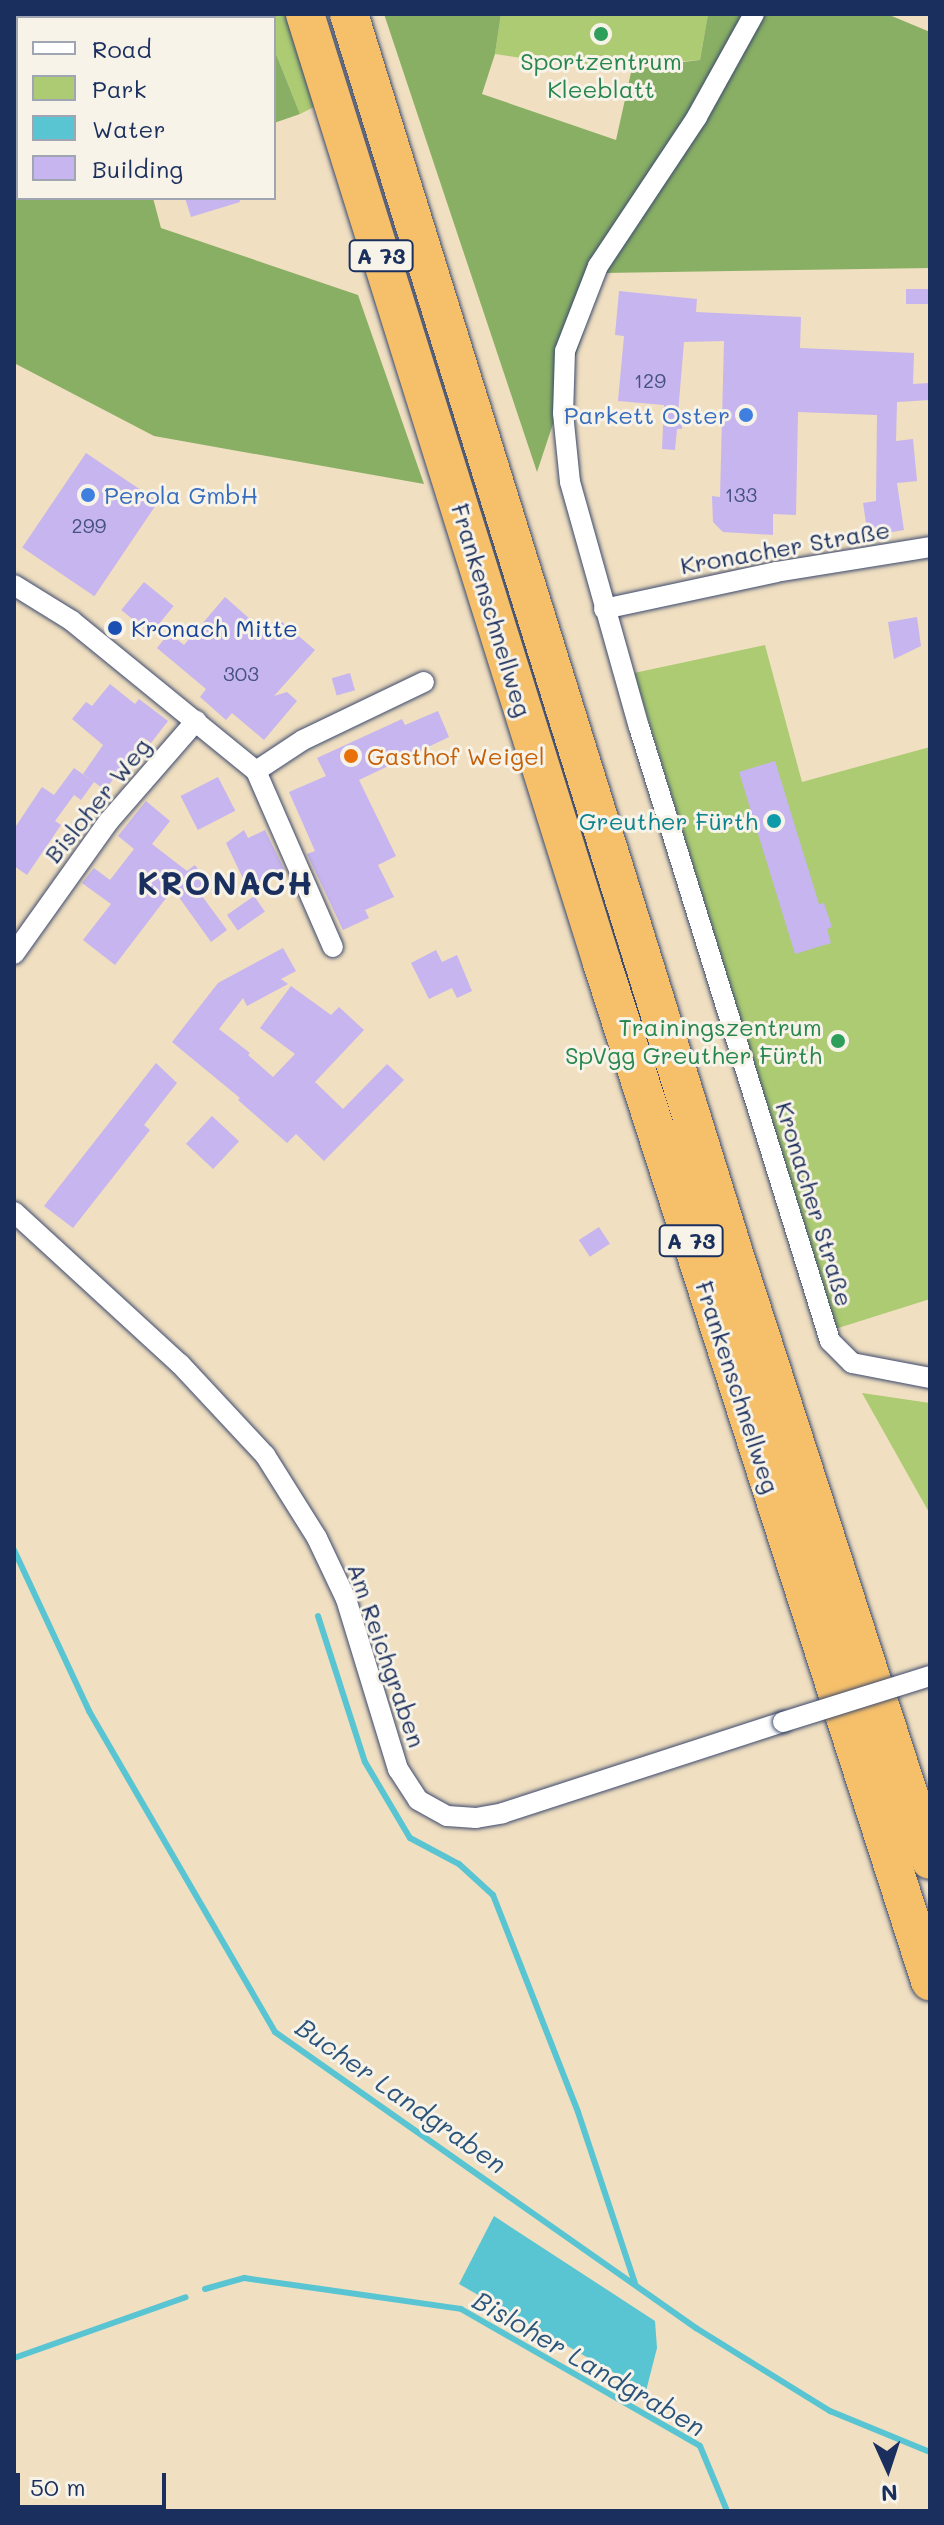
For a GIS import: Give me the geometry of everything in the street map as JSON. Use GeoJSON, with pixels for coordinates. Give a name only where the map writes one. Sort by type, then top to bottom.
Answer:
{"type":"FeatureCollection","features":[{"type":"Feature","properties":{"kind":"highway","name":"Frankenschnellweg"},"geometry":{"type":"LineString","coordinates":[[305,14],[612,993],[930,1981]]}},
{"type":"Feature","properties":{"kind":"highway","name":"Frankenschnellweg"},"geometry":{"type":"LineString","coordinates":[[349,14],[732,1247],[930,1860]]}},
{"type":"Feature","properties":{"kind":"street","name":"Kronacher Straße"},"geometry":{"type":"LineString","coordinates":[[754,14],[697,117],[598,266],[565,351],[563,413],[570,482],[604,609],[830,1341],[852,1363],[930,1378]]}},
{"type":"Feature","properties":{"kind":"street","name":"Kronacher Straße"},"geometry":{"type":"LineString","coordinates":[[604,609],[776,572],[930,547]]}},
{"type":"Feature","properties":{"kind":"street"},"geometry":{"type":"LineString","coordinates":[[14,585],[72,621],[256,771],[333,947]]}},
{"type":"Feature","properties":{"kind":"street"},"geometry":{"type":"LineString","coordinates":[[256,771],[303,740],[424,682]]}},
{"type":"Feature","properties":{"kind":"street","name":"Bisloher Weg"},"geometry":{"type":"LineString","coordinates":[[14,954],[109,821],[196,721]]}},
{"type":"Feature","properties":{"kind":"street","name":"Am Reichgraben"},"geometry":{"type":"LineString","coordinates":[[14,1212],[180,1364],[265,1455],[317,1538],[346,1599],[398,1769],[418,1800],[447,1816],[476,1818],[503,1813],[930,1676]]}},
{"type":"Feature","properties":{"kind":"green space"},"geometry":{"type":"Polygon","coordinates":[[[14,14],[258,14],[16,16],[16,200],[154,200],[161,228],[358,295],[424,484],[154,436],[14,363],[14,14]]]}},
{"type":"Feature","properties":{"kind":"green space"},"geometry":{"type":"Polygon","coordinates":[[[285,14],[314,107],[300,114],[276,54],[276,16],[259,16],[285,14]]]}},
{"type":"Feature","properties":{"kind":"green space"},"geometry":{"type":"Polygon","coordinates":[[[384,14],[501,14],[495,54],[482,94],[616,140],[632,68],[700,60],[708,14],[887,14],[930,32],[930,268],[603,273],[537,472],[384,14]]]}},
{"type":"Feature","properties":{"kind":"green space","name":"Sportzentrum Kleeblatt"},"geometry":{"type":"Polygon","coordinates":[[[501,14],[708,14],[700,60],[591,68],[495,54],[501,14]]]}},
{"type":"Feature","properties":{"kind":"green space"},"geometry":{"type":"Polygon","coordinates":[[[276,54],[300,114],[276,122],[276,54]]]}},
{"type":"Feature","properties":{"kind":"green space","name":"Trainingszentrum SpVgg Greuther Fürth"},"geometry":{"type":"Polygon","coordinates":[[[765,645],[802,782],[930,747],[930,1299],[835,1329],[634,673],[765,645]]]}},
{"type":"Feature","properties":{"kind":"green space"},"geometry":{"type":"Polygon","coordinates":[[[862,1393],[930,1403],[930,1514],[862,1393]]]}},
{"type":"Feature","properties":{"kind":"water"},"geometry":{"type":"Polygon","coordinates":[[[494,2216],[655,2321],[657,2348],[646,2391],[459,2284],[494,2216]]]}},
{"type":"Feature","properties":{"kind":"building"},"geometry":{"type":"Polygon","coordinates":[[[186,200],[240,200],[240,202],[191,217],[186,200]]]}},
{"type":"Feature","properties":{"kind":"building"},"geometry":{"type":"Polygon","coordinates":[[[906,289],[930,289],[930,304],[906,304],[906,289]]]}},
{"type":"Feature","properties":{"kind":"building"},"geometry":{"type":"Polygon","coordinates":[[[619,291],[697,299],[696,312],[801,317],[800,348],[914,353],[913,384],[930,383],[930,400],[897,402],[896,441],[913,439],[917,481],[897,483],[904,530],[868,536],[863,503],[876,501],[877,415],[798,412],[796,515],[773,514],[773,535],[723,532],[713,522],[712,496],[720,497],[724,341],[684,342],[678,413],[682,413],[682,429],[677,429],[675,450],[662,449],[664,405],[618,401],[624,336],[615,335],[619,291]]]}},
{"type":"Feature","properties":{"kind":"building"},"geometry":{"type":"Polygon","coordinates":[[[86,453],[158,502],[94,596],[22,548],[86,453]]]}},
{"type":"Feature","properties":{"kind":"building"},"geometry":{"type":"Polygon","coordinates":[[[144,582],[174,606],[151,634],[121,610],[144,582]]]}},
{"type":"Feature","properties":{"kind":"building"},"geometry":{"type":"Polygon","coordinates":[[[225,597],[270,637],[282,622],[315,650],[274,696],[287,692],[297,701],[264,740],[232,713],[226,720],[200,697],[206,689],[157,648],[169,633],[184,645],[225,597]]]}},
{"type":"Feature","properties":{"kind":"building"},"geometry":{"type":"Polygon","coordinates":[[[917,617],[921,646],[894,659],[888,622],[917,617]]]}},
{"type":"Feature","properties":{"kind":"building"},"geometry":{"type":"Polygon","coordinates":[[[350,673],[355,690],[337,696],[332,678],[350,673]]]}},
{"type":"Feature","properties":{"kind":"building"},"geometry":{"type":"Polygon","coordinates":[[[110,684],[135,704],[139,699],[168,721],[151,743],[144,738],[105,790],[83,774],[103,745],[72,719],[86,702],[92,706],[110,684]]]}},
{"type":"Feature","properties":{"kind":"building"},"geometry":{"type":"Polygon","coordinates":[[[438,711],[449,737],[359,780],[396,856],[378,865],[394,897],[365,910],[369,918],[343,930],[307,854],[315,851],[289,792],[326,776],[317,758],[402,719],[405,725],[438,711]]]}},
{"type":"Feature","properties":{"kind":"building"},"geometry":{"type":"Polygon","coordinates":[[[775,761],[819,904],[824,903],[832,927],[827,929],[831,943],[795,954],[739,772],[775,761]]]}},
{"type":"Feature","properties":{"kind":"building"},"geometry":{"type":"Polygon","coordinates":[[[74,768],[94,782],[81,800],[74,795],[55,821],[61,825],[27,875],[14,866],[14,829],[42,787],[54,795],[74,768]]]}},
{"type":"Feature","properties":{"kind":"building"},"geometry":{"type":"Polygon","coordinates":[[[218,777],[235,811],[198,830],[181,796],[218,777]]]}},
{"type":"Feature","properties":{"kind":"building"},"geometry":{"type":"Polygon","coordinates":[[[146,801],[170,821],[152,844],[187,871],[195,865],[212,889],[202,896],[227,930],[211,942],[173,889],[115,965],[83,940],[111,904],[82,883],[94,868],[110,880],[134,849],[118,836],[146,801]]]}},
{"type":"Feature","properties":{"kind":"building"},"geometry":{"type":"Polygon","coordinates":[[[244,830],[248,838],[265,830],[285,871],[248,889],[226,843],[244,830]]]}},
{"type":"Feature","properties":{"kind":"building"},"geometry":{"type":"Polygon","coordinates":[[[254,896],[265,912],[238,930],[227,915],[254,896]]]}},
{"type":"Feature","properties":{"kind":"building"},"geometry":{"type":"Polygon","coordinates":[[[283,948],[296,971],[281,979],[288,984],[247,1006],[243,998],[219,1029],[250,1053],[248,1055],[273,1077],[295,1054],[260,1028],[291,986],[331,1015],[339,1007],[364,1030],[315,1082],[343,1109],[387,1064],[404,1080],[324,1161],[296,1134],[287,1143],[238,1100],[240,1098],[172,1042],[218,983],[283,948]]]}},
{"type":"Feature","properties":{"kind":"building"},"geometry":{"type":"Polygon","coordinates":[[[436,950],[442,962],[457,955],[472,991],[457,998],[452,988],[429,999],[411,963],[436,950]]]}},
{"type":"Feature","properties":{"kind":"building"},"geometry":{"type":"Polygon","coordinates":[[[156,1063],[177,1083],[144,1125],[150,1130],[73,1228],[44,1206],[156,1063]]]}},
{"type":"Feature","properties":{"kind":"building"},"geometry":{"type":"Polygon","coordinates":[[[212,1116],[239,1141],[213,1169],[186,1144],[212,1116]]]}},
{"type":"Feature","properties":{"kind":"building"},"geometry":{"type":"Polygon","coordinates":[[[599,1227],[610,1244],[590,1257],[579,1240],[599,1227]]]}},
{"type":"Feature","properties":{"kind":"waterway","name":"Bucher Landgraben"},"geometry":{"type":"LineString","coordinates":[[14,1550],[89,1711],[275,2032],[696,2328],[830,2411],[930,2452]]}},
{"type":"Feature","properties":{"kind":"waterway"},"geometry":{"type":"LineString","coordinates":[[318,1616],[365,1762],[410,1838],[459,1864],[493,1895],[578,2112],[635,2283]]}},
{"type":"Feature","properties":{"kind":"waterway","name":"Bisloher Landgraben"},"geometry":{"type":"LineString","coordinates":[[205,2289],[244,2278],[461,2309],[700,2446],[727,2511]]}},
{"type":"Feature","properties":{"kind":"waterway","name":"Bisloher Landgraben"},"geometry":{"type":"LineString","coordinates":[[14,2358],[186,2297]]}},
{"type":"Feature","properties":{"kind":"place","name":"Sportzentrum Kleeblatt"},"geometry":{"type":"Point","coordinates":[601,34]}},
{"type":"Feature","properties":{"kind":"place","name":"Parkett Oster"},"geometry":{"type":"Point","coordinates":[746,415]}},
{"type":"Feature","properties":{"kind":"place","name":"Perola GmbH"},"geometry":{"type":"Point","coordinates":[88,495]}},
{"type":"Feature","properties":{"kind":"place","name":"Kronach Mitte"},"geometry":{"type":"Point","coordinates":[115,628]}},
{"type":"Feature","properties":{"kind":"place","name":"Gasthof Weigel"},"geometry":{"type":"Point","coordinates":[351,756]}},
{"type":"Feature","properties":{"kind":"place","name":"Greuther Fürth"},"geometry":{"type":"Point","coordinates":[774,821]}},
{"type":"Feature","properties":{"kind":"place","name":"Trainingszentrum SpVgg Greuther Fürth"},"geometry":{"type":"Point","coordinates":[838,1041]}},
{"type":"Feature","properties":{"kind":"district","name":"KRONACH"},"geometry":{"type":"Point","coordinates":[226,882]}}]}
